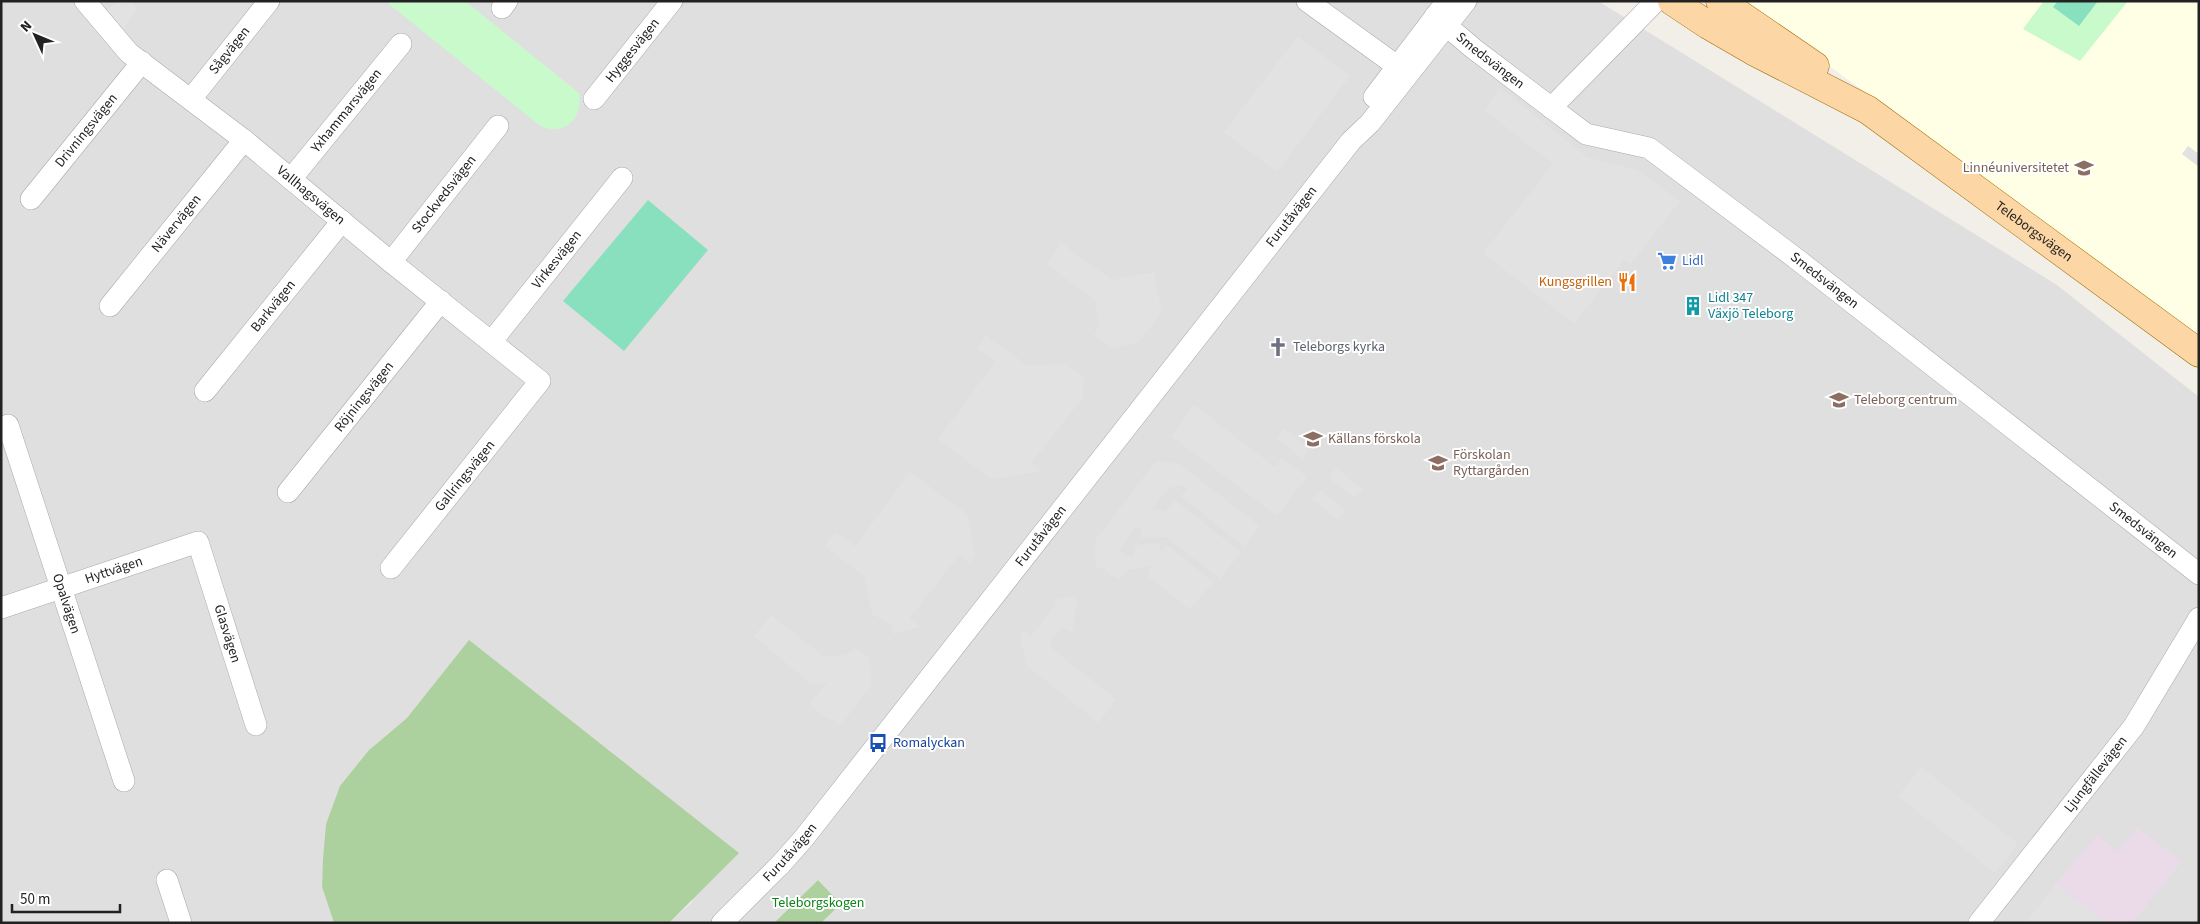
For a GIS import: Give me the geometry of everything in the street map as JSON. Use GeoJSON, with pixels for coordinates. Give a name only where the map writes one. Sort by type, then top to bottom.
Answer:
{"type":"FeatureCollection","features":[{"type":"Feature","properties":{"kind":"main road","name":"Teleborgsvägen"},"geometry":{"type":"LineString","coordinates":[[1672,1],[1746,47],[1868,110],[2199,353]]}},
{"type":"Feature","properties":{"kind":"main road","name":"Teleborgsvägen"},"geometry":{"type":"LineString","coordinates":[[1720,1],[1849,90],[1868,110]]}},
{"type":"Feature","properties":{"kind":"street","name":"Vallhagsvägen"},"geometry":{"type":"LineString","coordinates":[[85,1],[129,53],[244,140],[391,262],[492,341],[540,381],[538,384]]}},
{"type":"Feature","properties":{"kind":"street","name":"Sågvägen"},"geometry":{"type":"LineString","coordinates":[[190,99],[269,1]]}},
{"type":"Feature","properties":{"kind":"street","name":"Hyggesvägen"},"geometry":{"type":"LineString","coordinates":[[594,99],[672,1]]}},
{"type":"Feature","properties":{"kind":"street"},"geometry":{"type":"LineString","coordinates":[[1307,1],[1403,70]]}},
{"type":"Feature","properties":{"kind":"street","name":"Furutåvägen"},"geometry":{"type":"LineString","coordinates":[[722,923],[782,864],[804,838],[1351,141],[1360,116],[1403,70],[1443,14],[1466,1]]}},
{"type":"Feature","properties":{"kind":"street"},"geometry":{"type":"LineString","coordinates":[[1551,108],[1656,1]]}},
{"type":"Feature","properties":{"kind":"street","name":"Smedsvängen"},"geometry":{"type":"LineString","coordinates":[[1443,14],[1551,108],[1586,134],[1649,148],[1798,260],[2199,574]]}},
{"type":"Feature","properties":{"kind":"street","name":"Yxhammarsvägen"},"geometry":{"type":"LineString","coordinates":[[291,179],[401,44]]}},
{"type":"Feature","properties":{"kind":"street","name":"Drivningsvägen"},"geometry":{"type":"LineString","coordinates":[[31,199],[142,62]]}},
{"type":"Feature","properties":{"kind":"street","name":"Stockvedsvägen"},"geometry":{"type":"LineString","coordinates":[[391,262],[498,126]]}},
{"type":"Feature","properties":{"kind":"street","name":"Nävervägen"},"geometry":{"type":"LineString","coordinates":[[110,306],[244,140]]}},
{"type":"Feature","properties":{"kind":"street","name":"Virkesvägen"},"geometry":{"type":"LineString","coordinates":[[492,341],[622,178]]}},
{"type":"Feature","properties":{"kind":"street","name":"Barkvägen"},"geometry":{"type":"LineString","coordinates":[[205,391],[342,221]]}},
{"type":"Feature","properties":{"kind":"street","name":"Röjningsvägen"},"geometry":{"type":"LineString","coordinates":[[288,492],[440,301]]}},
{"type":"Feature","properties":{"kind":"street","name":"Gallringsvägen"},"geometry":{"type":"LineString","coordinates":[[391,568],[538,384]]}},
{"type":"Feature","properties":{"kind":"street","name":"Opalvägen"},"geometry":{"type":"LineString","coordinates":[[8,425],[124,780]]}},
{"type":"Feature","properties":{"kind":"street","name":"Hyttvägen"},"geometry":{"type":"LineString","coordinates":[[1,608],[198,542]]}},
{"type":"Feature","properties":{"kind":"street","name":"Glasvägen"},"geometry":{"type":"LineString","coordinates":[[198,542],[256,725]]}},
{"type":"Feature","properties":{"kind":"street","name":"Ljungfällevägen"},"geometry":{"type":"LineString","coordinates":[[1979,923],[2134,726],[2199,618]]}},
{"type":"Feature","properties":{"kind":"street"},"geometry":{"type":"LineString","coordinates":[[168,880],[181,923]]}},
{"type":"Feature","properties":{"kind":"shaded area"},"geometry":{"type":"Polygon","coordinates":[[[1,1],[1598,1],[2057,285],[2199,397],[2199,923],[821,923],[841,904],[818,880],[774,923],[669,923],[693,901],[407,718],[369,750],[326,824],[322,887],[334,923],[1,923],[1,1]]]}},
{"type":"Feature","properties":{"kind":"shaded area"},"geometry":{"type":"Polygon","coordinates":[[[118,1],[131,1],[138,9],[120,34],[103,14],[118,1]]]}},
{"type":"Feature","properties":{"kind":"shaded area","name":"Linnéuniversitetet"},"geometry":{"type":"Polygon","coordinates":[[[1740,1],[2199,1],[2199,335],[1740,1]]]}},
{"type":"Feature","properties":{"kind":"shaded area"},"geometry":{"type":"Polygon","coordinates":[[[1298,36],[1350,76],[1277,172],[1224,132],[1298,36]]]}},
{"type":"Feature","properties":{"kind":"shaded area"},"geometry":{"type":"Polygon","coordinates":[[[1500,88],[1587,157],[1637,170],[1680,201],[1631,264],[1624,260],[1574,324],[1483,253],[1553,164],[1484,110],[1500,88]]]}},
{"type":"Feature","properties":{"kind":"shaded area"},"geometry":{"type":"Polygon","coordinates":[[[2188,146],[2199,154],[2199,167],[2182,154],[2188,146]]]}},
{"type":"Feature","properties":{"kind":"shaded area"},"geometry":{"type":"Polygon","coordinates":[[[1061,243],[1112,280],[1154,272],[1162,312],[1139,342],[1112,349],[1094,336],[1099,324],[1095,300],[1046,264],[1061,243]]]}},
{"type":"Feature","properties":{"kind":"shaded area"},"geometry":{"type":"Polygon","coordinates":[[[986,335],[1028,366],[1066,364],[1085,378],[1082,399],[1031,463],[1042,471],[991,479],[938,439],[995,362],[977,348],[986,335]]]}},
{"type":"Feature","properties":{"kind":"shaded area"},"geometry":{"type":"Polygon","coordinates":[[[1194,405],[1275,467],[1282,458],[1307,477],[1277,516],[1171,436],[1194,405]]]}},
{"type":"Feature","properties":{"kind":"shaded area"},"geometry":{"type":"Polygon","coordinates":[[[1284,428],[1310,449],[1303,459],[1276,438],[1284,428]]]}},
{"type":"Feature","properties":{"kind":"shaded area"},"geometry":{"type":"Polygon","coordinates":[[[1156,461],[1179,464],[1260,526],[1244,547],[1181,496],[1187,489],[1181,485],[1170,488],[1161,497],[1153,508],[1165,511],[1175,500],[1241,552],[1220,579],[1166,537],[1141,538],[1141,528],[1134,529],[1120,550],[1126,556],[1134,555],[1134,545],[1160,543],[1160,552],[1167,545],[1213,582],[1190,610],[1148,576],[1151,566],[1127,570],[1118,580],[1106,572],[1105,568],[1096,568],[1094,548],[1096,539],[1156,461]]]}},
{"type":"Feature","properties":{"kind":"shaded area"},"geometry":{"type":"Polygon","coordinates":[[[1336,468],[1363,489],[1355,498],[1329,478],[1336,468]]]}},
{"type":"Feature","properties":{"kind":"shaded area"},"geometry":{"type":"Polygon","coordinates":[[[910,472],[968,515],[975,555],[970,563],[959,555],[910,618],[920,627],[893,634],[892,625],[872,614],[864,576],[825,546],[835,532],[855,546],[910,472]]]}},
{"type":"Feature","properties":{"kind":"shaded area"},"geometry":{"type":"Polygon","coordinates":[[[1320,490],[1346,510],[1338,520],[1312,499],[1320,490]]]}},
{"type":"Feature","properties":{"kind":"shaded area"},"geometry":{"type":"Polygon","coordinates":[[[1075,596],[1077,603],[1072,632],[1062,627],[1049,643],[1056,652],[1116,699],[1099,723],[1027,666],[1020,637],[1023,630],[1031,636],[1055,605],[1055,599],[1075,596]]]}},
{"type":"Feature","properties":{"kind":"shaded area"},"geometry":{"type":"Polygon","coordinates":[[[771,615],[823,656],[845,655],[856,648],[870,658],[872,685],[840,726],[833,720],[822,716],[809,704],[827,683],[811,684],[754,636],[771,615]]]}},
{"type":"Feature","properties":{"kind":"shaded area"},"geometry":{"type":"Polygon","coordinates":[[[1921,767],[2018,844],[1995,873],[1898,796],[1921,767]]]}},
{"type":"Feature","properties":{"kind":"shaded area"},"geometry":{"type":"Polygon","coordinates":[[[2137,828],[2182,861],[2133,923],[2105,923],[2056,884],[2097,835],[2118,852],[2137,828]]]}},
{"type":"Feature","properties":{"kind":"shaded area"},"geometry":{"type":"Polygon","coordinates":[[[2056,884],[2105,923],[2025,923],[2056,884]]]}},
{"type":"Feature","properties":{"kind":"green space"},"geometry":{"type":"Polygon","coordinates":[[[388,1],[465,1],[579,93],[580,102],[575,118],[570,124],[556,129],[539,125],[389,4],[388,1]]]}},
{"type":"Feature","properties":{"kind":"green space"},"geometry":{"type":"Polygon","coordinates":[[[2044,1],[2128,1],[2080,61],[2023,29],[2044,1]]]}},
{"type":"Feature","properties":{"kind":"green space"},"geometry":{"type":"Polygon","coordinates":[[[2058,1],[2098,1],[2079,26],[2053,7],[2058,1]]]}},
{"type":"Feature","properties":{"kind":"green space"},"geometry":{"type":"Polygon","coordinates":[[[648,200],[708,250],[624,351],[563,301],[648,200]]]}},
{"type":"Feature","properties":{"kind":"green space"},"geometry":{"type":"Polygon","coordinates":[[[469,640],[739,853],[669,923],[334,923],[322,887],[323,859],[326,824],[340,786],[369,750],[407,718],[469,640]]]}},
{"type":"Feature","properties":{"kind":"green space","name":"Teleborgskogen"},"geometry":{"type":"Polygon","coordinates":[[[818,880],[841,904],[821,923],[774,923],[818,880]]]}},
{"type":"Feature","properties":{"kind":"place","name":"Linnéuniversitetet"},"geometry":{"type":"Point","coordinates":[2084,168]}},
{"type":"Feature","properties":{"kind":"place","name":"Lidl"},"geometry":{"type":"Point","coordinates":[1667,261]}},
{"type":"Feature","properties":{"kind":"place","name":"Kungsgrillen"},"geometry":{"type":"Point","coordinates":[1627,282]}},
{"type":"Feature","properties":{"kind":"place","name":"Lidl 347 Växjö Teleborg"},"geometry":{"type":"Point","coordinates":[1693,306]}},
{"type":"Feature","properties":{"kind":"place","name":"Teleborgs kyrka"},"geometry":{"type":"Point","coordinates":[1278,347]}},
{"type":"Feature","properties":{"kind":"place","name":"Teleborg centrum"},"geometry":{"type":"Point","coordinates":[1839,400]}},
{"type":"Feature","properties":{"kind":"place","name":"Källans förskola"},"geometry":{"type":"Point","coordinates":[1313,439]}},
{"type":"Feature","properties":{"kind":"place","name":"Förskolan Ryttargården"},"geometry":{"type":"Point","coordinates":[1438,463]}},
{"type":"Feature","properties":{"kind":"place","name":"Romalyckan"},"geometry":{"type":"Point","coordinates":[878,743]}}]}
